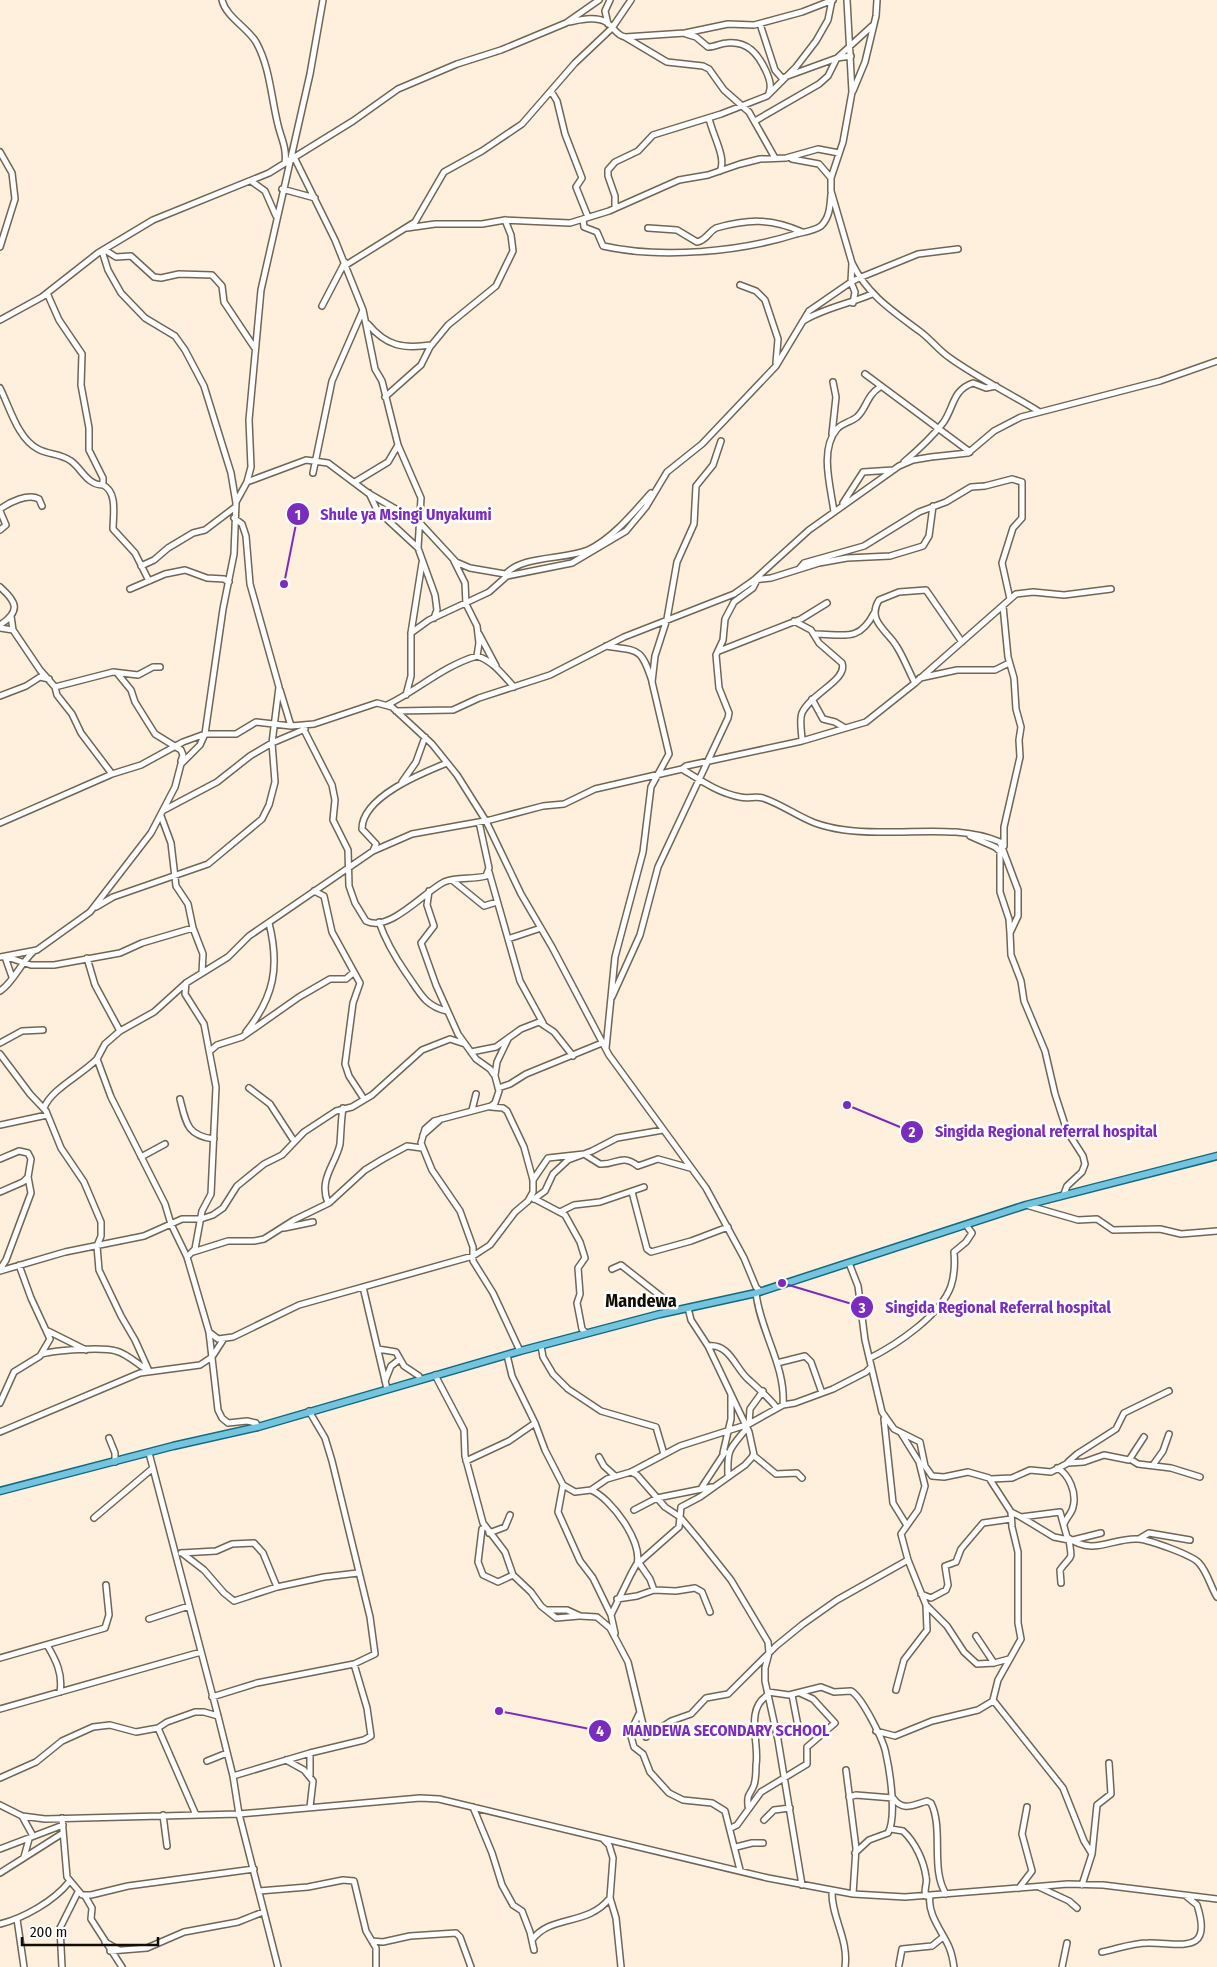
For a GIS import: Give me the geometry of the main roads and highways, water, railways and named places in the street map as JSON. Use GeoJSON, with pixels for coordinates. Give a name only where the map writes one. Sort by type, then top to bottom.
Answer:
{"type":"FeatureCollection","features":[{"type":"Feature","properties":{"kind":"main road"},"geometry":{"type":"LineString","coordinates":[[0,1491],[258,1427],[520,1350],[673,1311],[758,1292],[1026,1205],[1217,1156]]}},
{"type":"Feature","properties":{"kind":"place","name":"Shule ya Msingi Unyakumi"},"geometry":{"type":"Point","coordinates":[284,584]}},
{"type":"Feature","properties":{"kind":"place","name":"Singida Regional referral hospital"},"geometry":{"type":"Point","coordinates":[847,1105]}},
{"type":"Feature","properties":{"kind":"place","name":"Singida Regional Referral hospital"},"geometry":{"type":"Point","coordinates":[782,1283]}},
{"type":"Feature","properties":{"kind":"place","name":"MANDEWA SECONDARY SCHOOL"},"geometry":{"type":"Point","coordinates":[499,1711]}},
{"type":"Feature","properties":{"kind":"district","name":"Mandewa"},"geometry":{"type":"Point","coordinates":[641,1301]}}]}
